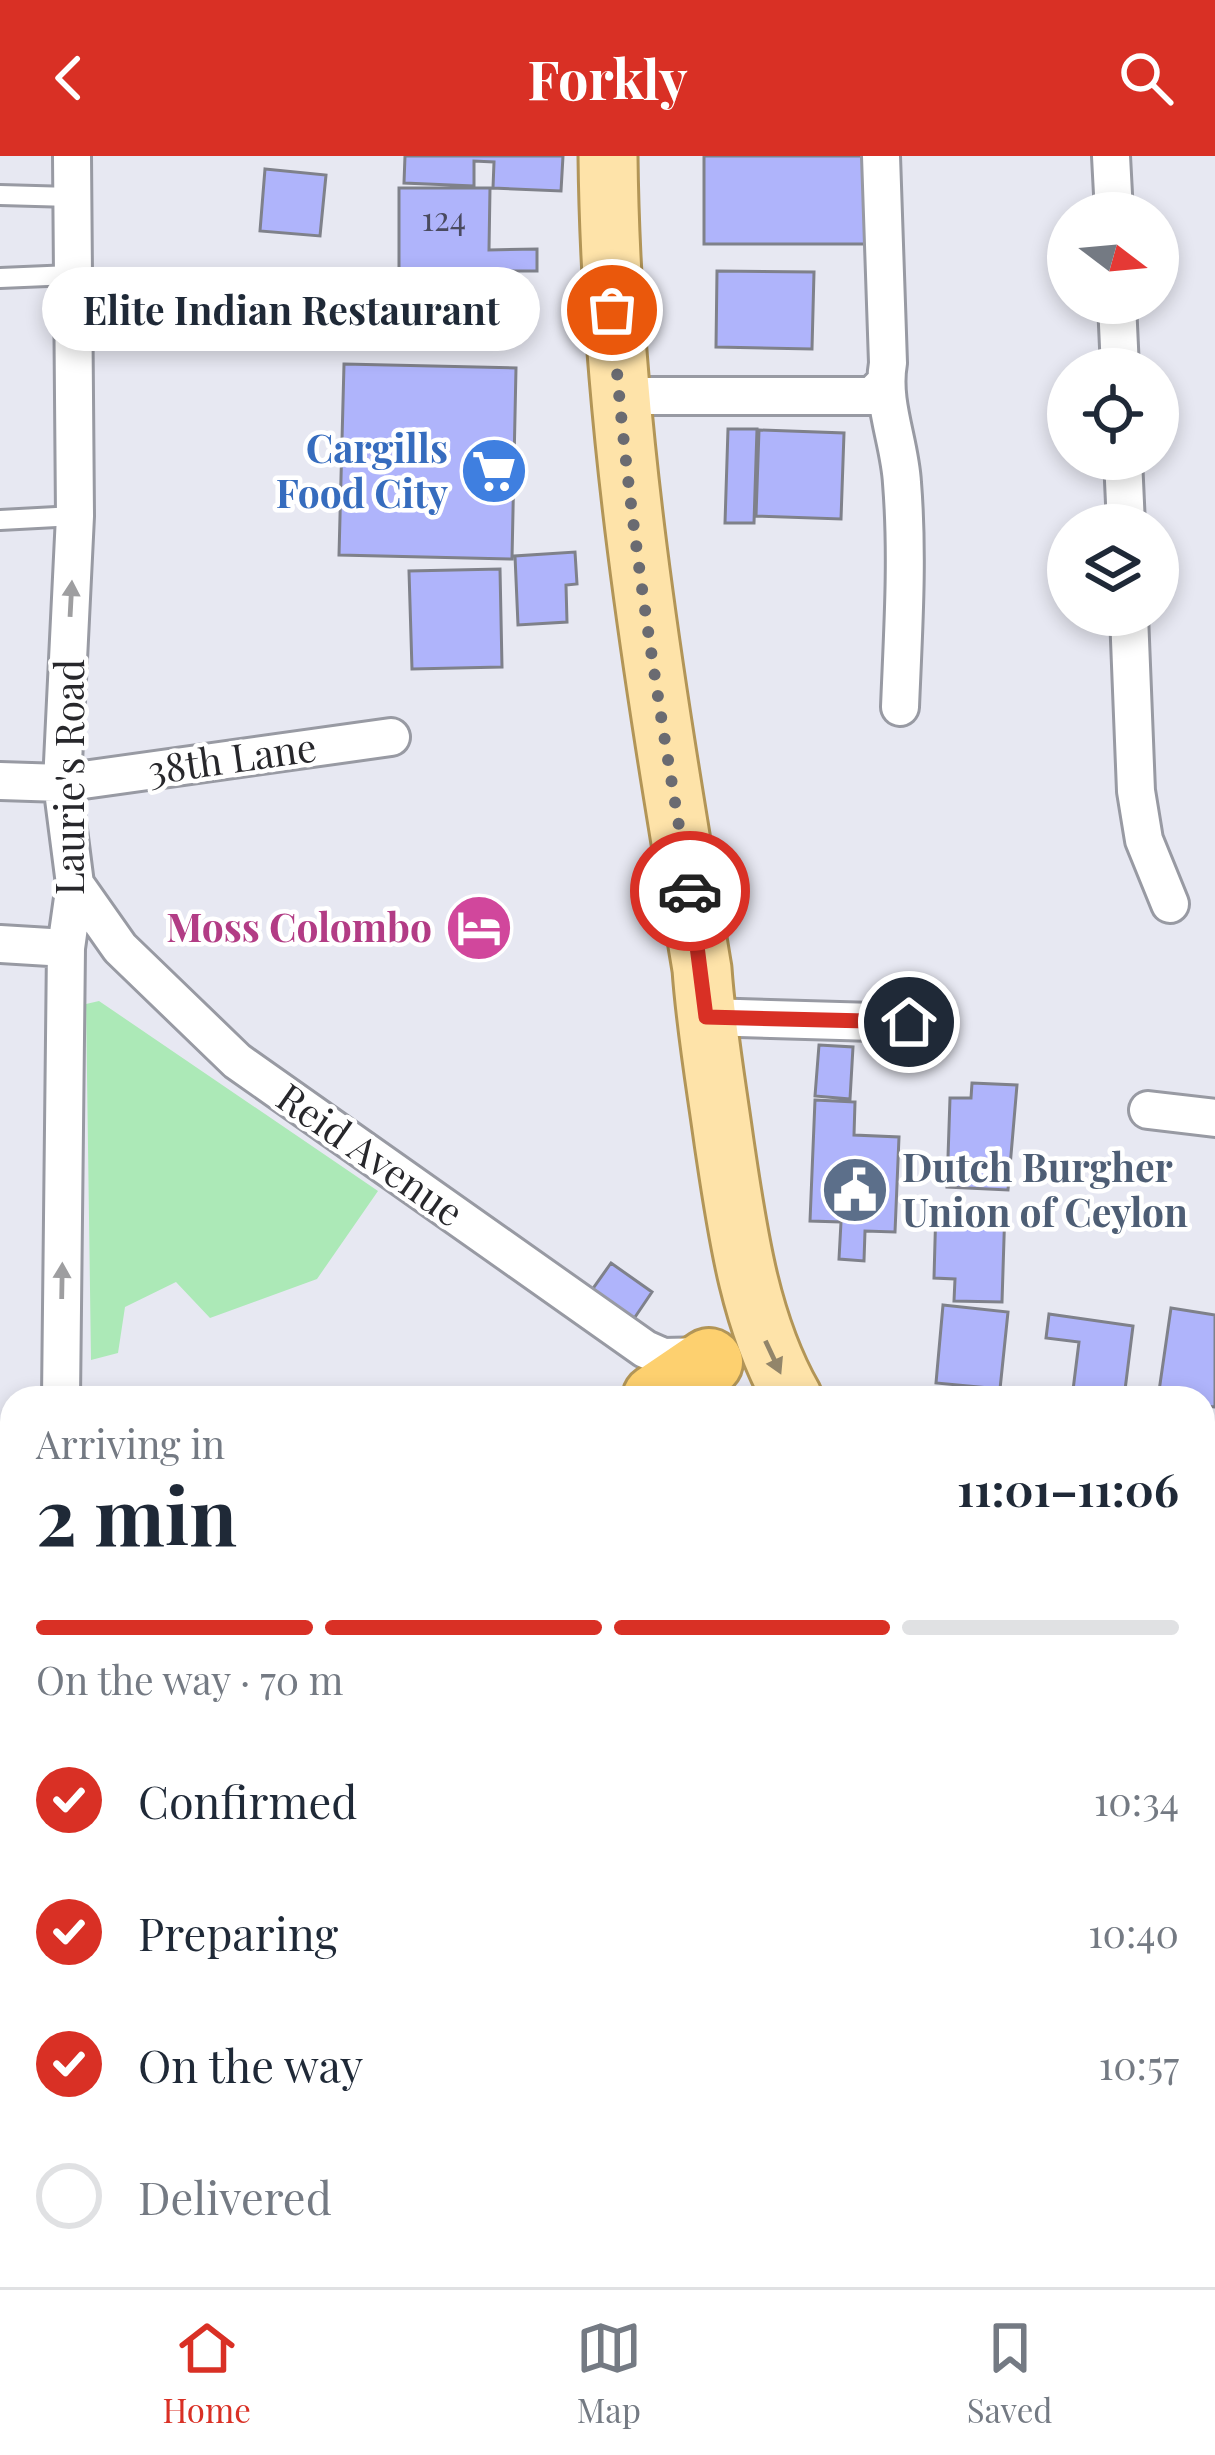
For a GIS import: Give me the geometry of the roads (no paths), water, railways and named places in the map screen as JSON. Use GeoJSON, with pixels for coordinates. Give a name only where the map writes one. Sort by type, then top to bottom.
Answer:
{"type":"FeatureCollection","features":[{"type":"Feature","properties":{"kind":"highway"},"geometry":{"type":"LineString","coordinates":[[680,1386],[709,1372]]}},
{"type":"Feature","properties":{"kind":"main road"},"geometry":{"type":"LineString","coordinates":[[608,156],[609,267],[618,396],[646,629],[703,969],[737,1233],[764,1337],[787,1386]]}},
{"type":"Feature","properties":{"kind":"main road"},"geometry":{"type":"LineString","coordinates":[[709,1372],[737,1233]]}},
{"type":"Feature","properties":{"kind":"street","name":"Laurie's Road"},"geometry":{"type":"LineString","coordinates":[[61,1386],[65,948],[75,884],[62,783],[75,516],[72,156]]}},
{"type":"Feature","properties":{"kind":"street"},"geometry":{"type":"LineString","coordinates":[[881,156],[885,383],[901,464],[907,547],[900,707]]}},
{"type":"Feature","properties":{"kind":"street"},"geometry":{"type":"LineString","coordinates":[[1111,156],[1113,192]]}},
{"type":"Feature","properties":{"kind":"street"},"geometry":{"type":"LineString","coordinates":[[618,396],[872,395],[885,383]]}},
{"type":"Feature","properties":{"kind":"street"},"geometry":{"type":"LineString","coordinates":[[1131,636],[1136,791],[1144,840],[1170,904]]}},
{"type":"Feature","properties":{"kind":"street","name":"38th Lane"},"geometry":{"type":"LineString","coordinates":[[0,781],[62,783],[391,736]]}},
{"type":"Feature","properties":{"kind":"street","name":"Reid Avenue"},"geometry":{"type":"LineString","coordinates":[[75,884],[120,948],[237,1061],[645,1348],[709,1372]]}},
{"type":"Feature","properties":{"kind":"street"},"geometry":{"type":"LineString","coordinates":[[0,944],[65,948]]}},
{"type":"Feature","properties":{"kind":"street"},"geometry":{"type":"LineString","coordinates":[[706,1017],[909,1022]]}},
{"type":"Feature","properties":{"kind":"street"},"geometry":{"type":"LineString","coordinates":[[1148,1110],[1215,1118]]}},
{"type":"Feature","properties":{"kind":"lane"},"geometry":{"type":"LineString","coordinates":[[0,195],[71,196]]}},
{"type":"Feature","properties":{"kind":"lane"},"geometry":{"type":"LineString","coordinates":[[0,278],[71,275]]}},
{"type":"Feature","properties":{"kind":"lane"},"geometry":{"type":"LineString","coordinates":[[0,520],[75,516]]}},
{"type":"Feature","properties":{"kind":"place","name":"Elite Indian Restaurant"},"geometry":{"type":"Point","coordinates":[612,310]}},
{"type":"Feature","properties":{"kind":"place","name":"Cargills Food City"},"geometry":{"type":"Point","coordinates":[494,471]}},
{"type":"Feature","properties":{"kind":"place","name":"Moss Colombo"},"geometry":{"type":"Point","coordinates":[479,928]}},
{"type":"Feature","properties":{"kind":"place","name":"Dutch Burgher Union of Ceylon"},"geometry":{"type":"Point","coordinates":[855,1190]}}]}
